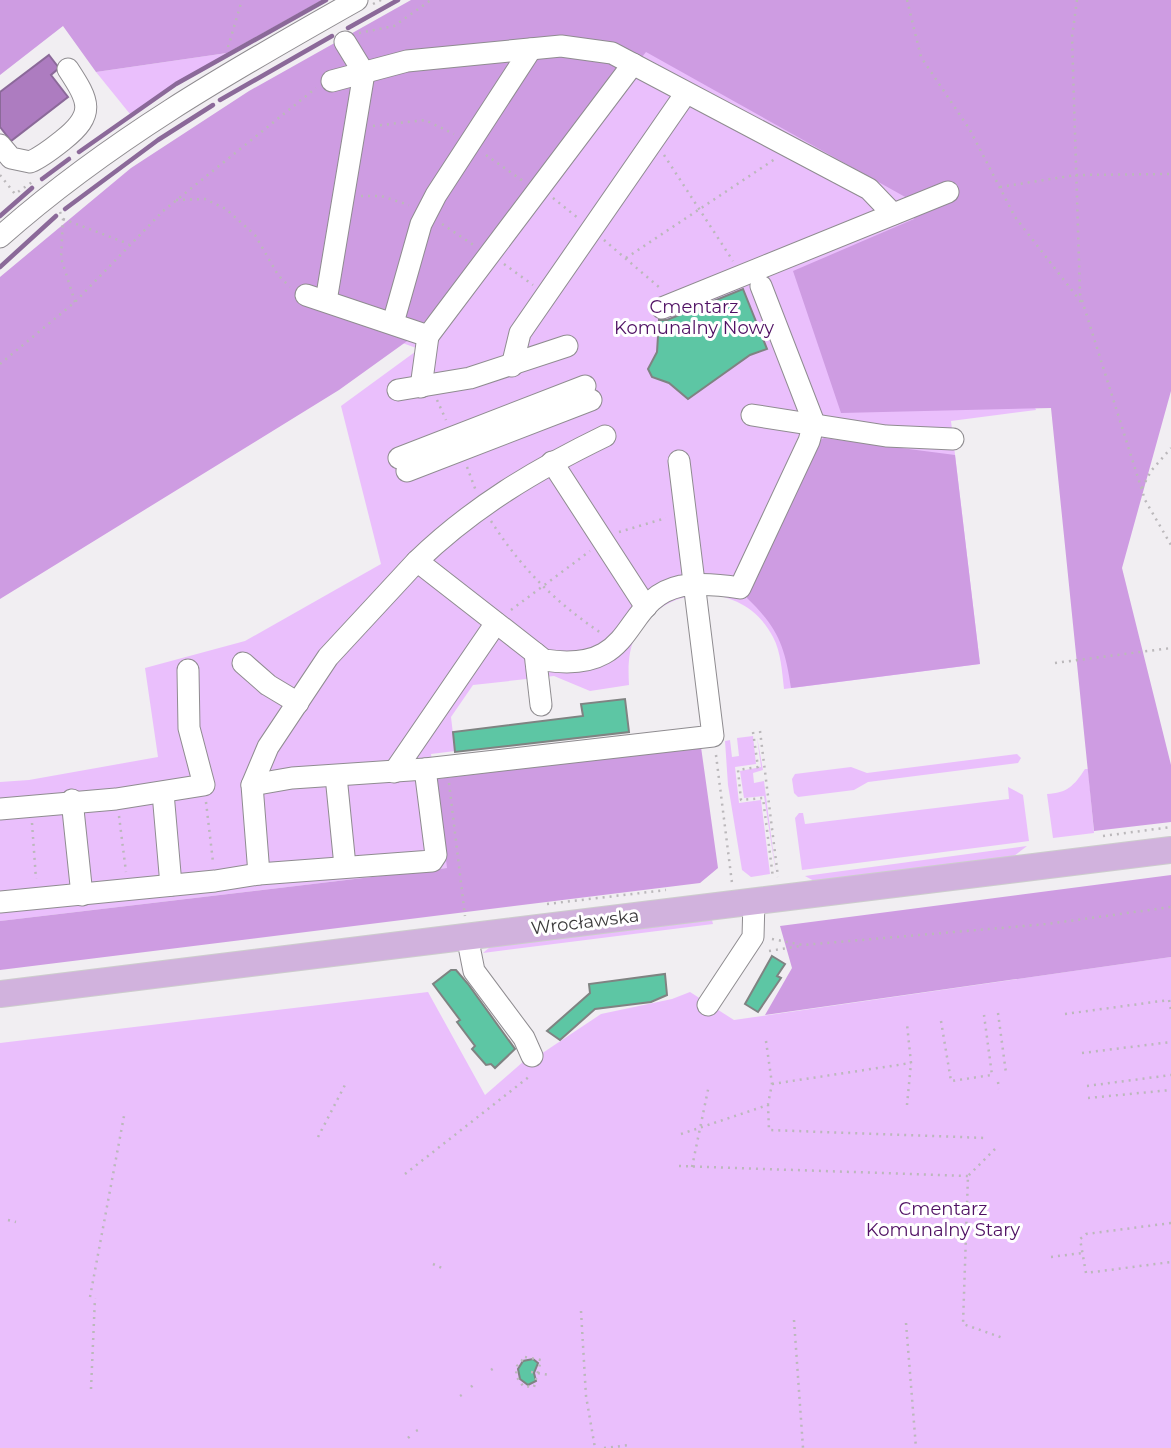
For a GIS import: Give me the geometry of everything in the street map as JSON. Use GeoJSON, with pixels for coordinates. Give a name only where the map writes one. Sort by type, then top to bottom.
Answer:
{"type":"FeatureCollection","features":[{"type":"Feature","properties":{"kind":"main road","name":"Wrocławska"},"geometry":{"type":"LineString","coordinates":[[0,994],[467,936],[754,912],[1171,850]]}},
{"type":"Feature","properties":{"kind":"street"},"geometry":{"type":"LineString","coordinates":[[0,237],[84,167],[154,118],[357,0]]}},
{"type":"Feature","properties":{"kind":"street"},"geometry":{"type":"LineString","coordinates":[[348,38],[365,73],[344,196],[316,298],[428,336]]}},
{"type":"Feature","properties":{"kind":"street"},"geometry":{"type":"LineString","coordinates":[[332,82],[407,61],[561,46],[611,53],[869,189],[893,214]]}},
{"type":"Feature","properties":{"kind":"street"},"geometry":{"type":"LineString","coordinates":[[393,323],[427,213],[531,49]]}},
{"type":"Feature","properties":{"kind":"street"},"geometry":{"type":"LineString","coordinates":[[426,386],[428,336],[633,64]]}},
{"type":"Feature","properties":{"kind":"street"},"geometry":{"type":"LineString","coordinates":[[0,145],[11,158],[23,163],[37,159],[78,128],[86,114],[83,92],[68,69]]}},
{"type":"Feature","properties":{"kind":"street"},"geometry":{"type":"LineString","coordinates":[[512,366],[520,333],[587,225],[686,93]]}},
{"type":"Feature","properties":{"kind":"street"},"geometry":{"type":"LineString","coordinates":[[62,141],[84,167]]}},
{"type":"Feature","properties":{"kind":"street"},"geometry":{"type":"LineString","coordinates":[[669,305],[752,281],[893,214],[948,192]]}},
{"type":"Feature","properties":{"kind":"street"},"geometry":{"type":"LineString","coordinates":[[417,561],[544,660],[569,664],[598,658],[618,644],[654,599],[689,591],[740,588],[809,441],[814,424],[752,281]]}},
{"type":"Feature","properties":{"kind":"street"},"geometry":{"type":"LineString","coordinates":[[398,390],[512,366],[567,346]]}},
{"type":"Feature","properties":{"kind":"street"},"geometry":{"type":"LineString","coordinates":[[403,464],[588,393]]}},
{"type":"Feature","properties":{"kind":"street"},"geometry":{"type":"LineString","coordinates":[[752,415],[886,436],[953,439]]}},
{"type":"Feature","properties":{"kind":"street"},"geometry":{"type":"LineString","coordinates":[[259,874],[252,785],[268,747],[328,657],[443,534],[481,506],[552,462],[605,436]]}},
{"type":"Feature","properties":{"kind":"street"},"geometry":{"type":"LineString","coordinates":[[252,785],[292,778],[435,768],[713,736],[689,591],[679,461]]}},
{"type":"Feature","properties":{"kind":"street"},"geometry":{"type":"LineString","coordinates":[[552,462],[646,607]]}},
{"type":"Feature","properties":{"kind":"street"},"geometry":{"type":"LineString","coordinates":[[394,772],[495,623]]}},
{"type":"Feature","properties":{"kind":"street"},"geometry":{"type":"LineString","coordinates":[[535,653],[541,705]]}},
{"type":"Feature","properties":{"kind":"street"},"geometry":{"type":"LineString","coordinates":[[243,663],[268,685],[298,704]]}},
{"type":"Feature","properties":{"kind":"street"},"geometry":{"type":"LineString","coordinates":[[0,809],[72,800],[116,799],[204,785],[189,728],[188,670]]}},
{"type":"Feature","properties":{"kind":"street"},"geometry":{"type":"LineString","coordinates":[[0,902],[345,866],[392,866],[435,859],[435,768]]}},
{"type":"Feature","properties":{"kind":"street"},"geometry":{"type":"LineString","coordinates":[[336,776],[345,866]]}},
{"type":"Feature","properties":{"kind":"street"},"geometry":{"type":"LineString","coordinates":[[163,793],[171,885]]}},
{"type":"Feature","properties":{"kind":"street"},"geometry":{"type":"LineString","coordinates":[[72,800],[82,895]]}},
{"type":"Feature","properties":{"kind":"street"},"geometry":{"type":"LineString","coordinates":[[708,1005],[753,937],[754,912]]}},
{"type":"Feature","properties":{"kind":"street"},"geometry":{"type":"LineString","coordinates":[[467,936],[474,971],[524,1038],[531,1066]]}},
{"type":"Feature","properties":{"kind":"path"},"geometry":{"type":"LineString","coordinates":[[228,47],[242,0]]}},
{"type":"Feature","properties":{"kind":"path"},"geometry":{"type":"LineString","coordinates":[[348,38],[394,26],[431,0]]}},
{"type":"Feature","properties":{"kind":"path"},"geometry":{"type":"LineString","coordinates":[[908,0],[921,57],[970,130],[1015,217],[1083,304]]}},
{"type":"Feature","properties":{"kind":"path"},"geometry":{"type":"LineString","coordinates":[[1077,0],[1072,37],[1080,294],[1142,488],[1157,524],[1171,545]]}},
{"type":"Feature","properties":{"kind":"path"},"geometry":{"type":"LineString","coordinates":[[0,364],[75,302],[129,244],[176,200],[308,91],[332,82]]}},
{"type":"Feature","properties":{"kind":"path"},"geometry":{"type":"LineString","coordinates":[[355,128],[425,120],[449,131]]}},
{"type":"Feature","properties":{"kind":"path"},"geometry":{"type":"LineString","coordinates":[[654,139],[700,210],[752,281]]}},
{"type":"Feature","properties":{"kind":"path"},"geometry":{"type":"LineString","coordinates":[[470,143],[522,181]]}},
{"type":"Feature","properties":{"kind":"path"},"geometry":{"type":"LineString","coordinates":[[626,258],[790,148]]}},
{"type":"Feature","properties":{"kind":"path"},"geometry":{"type":"LineString","coordinates":[[999,187],[1076,175],[1171,174]]}},
{"type":"Feature","properties":{"kind":"path"},"geometry":{"type":"LineString","coordinates":[[549,195],[626,258],[669,305]]}},
{"type":"Feature","properties":{"kind":"path"},"geometry":{"type":"LineString","coordinates":[[344,196],[382,196],[404,203]]}},
{"type":"Feature","properties":{"kind":"path"},"geometry":{"type":"LineString","coordinates":[[176,200],[205,199],[226,209],[255,235],[286,285],[316,298]]}},
{"type":"Feature","properties":{"kind":"path"},"geometry":{"type":"LineString","coordinates":[[57,206],[63,219],[61,258],[75,302]]}},
{"type":"Feature","properties":{"kind":"path"},"geometry":{"type":"LineString","coordinates":[[427,213],[475,246]]}},
{"type":"Feature","properties":{"kind":"path"},"geometry":{"type":"LineString","coordinates":[[63,219],[129,244]]}},
{"type":"Feature","properties":{"kind":"path"},"geometry":{"type":"LineString","coordinates":[[500,261],[535,286]]}},
{"type":"Feature","properties":{"kind":"path"},"geometry":{"type":"LineString","coordinates":[[426,386],[457,443],[481,506],[512,553],[567,610],[618,644]]}},
{"type":"Feature","properties":{"kind":"path"},"geometry":{"type":"LineString","coordinates":[[1142,488],[1151,471],[1171,449]]}},
{"type":"Feature","properties":{"kind":"path"},"geometry":{"type":"LineString","coordinates":[[495,623],[605,540],[643,524],[685,513]]}},
{"type":"Feature","properties":{"kind":"path"},"geometry":{"type":"LineString","coordinates":[[1055,663],[1171,648]]}},
{"type":"Feature","properties":{"kind":"path"},"geometry":{"type":"LineString","coordinates":[[760,731],[779,877]]}},
{"type":"Feature","properties":{"kind":"path"},"geometry":{"type":"LineString","coordinates":[[753,732],[758,767],[738,770],[741,800],[763,798],[773,878]]}},
{"type":"Feature","properties":{"kind":"path"},"geometry":{"type":"LineString","coordinates":[[713,736],[732,883]]}},
{"type":"Feature","properties":{"kind":"path"},"geometry":{"type":"LineString","coordinates":[[435,768],[467,936]]}},
{"type":"Feature","properties":{"kind":"path"},"geometry":{"type":"LineString","coordinates":[[204,785],[215,881]]}},
{"type":"Feature","properties":{"kind":"path"},"geometry":{"type":"LineString","coordinates":[[116,799],[128,890]]}},
{"type":"Feature","properties":{"kind":"path"},"geometry":{"type":"LineString","coordinates":[[31,806],[38,898]]}},
{"type":"Feature","properties":{"kind":"path"},"geometry":{"type":"LineString","coordinates":[[769,951],[803,945],[1044,924],[1171,907]]}},
{"type":"Feature","properties":{"kind":"path"},"geometry":{"type":"LineString","coordinates":[[754,912],[774,941],[803,945]]}},
{"type":"Feature","properties":{"kind":"path"},"geometry":{"type":"LineString","coordinates":[[1065,1014],[1169,1000],[1171,1010]]}},
{"type":"Feature","properties":{"kind":"path"},"geometry":{"type":"LineString","coordinates":[[998,1013],[1006,1073]]}},
{"type":"Feature","properties":{"kind":"path"},"geometry":{"type":"LineString","coordinates":[[941,1021],[951,1081],[992,1075],[984,1015]]}},
{"type":"Feature","properties":{"kind":"path"},"geometry":{"type":"LineString","coordinates":[[907,1024],[911,1063],[907,1105]]}},
{"type":"Feature","properties":{"kind":"path"},"geometry":{"type":"LineString","coordinates":[[766,1041],[772,1084],[768,1105],[769,1130],[986,1138]]}},
{"type":"Feature","properties":{"kind":"path"},"geometry":{"type":"LineString","coordinates":[[1082,1053],[1171,1042]]}},
{"type":"Feature","properties":{"kind":"path"},"geometry":{"type":"LineString","coordinates":[[772,1084],[911,1063]]}},
{"type":"Feature","properties":{"kind":"path"},"geometry":{"type":"LineString","coordinates":[[405,1174],[531,1066]]}},
{"type":"Feature","properties":{"kind":"path"},"geometry":{"type":"LineString","coordinates":[[1087,1086],[1171,1075]]}},
{"type":"Feature","properties":{"kind":"path"},"geometry":{"type":"LineString","coordinates":[[998,1082],[999,1089]]}},
{"type":"Feature","properties":{"kind":"path"},"geometry":{"type":"LineString","coordinates":[[318,1137],[346,1083]]}},
{"type":"Feature","properties":{"kind":"path"},"geometry":{"type":"LineString","coordinates":[[692,1167],[709,1085]]}},
{"type":"Feature","properties":{"kind":"path"},"geometry":{"type":"LineString","coordinates":[[1088,1098],[1171,1090]]}},
{"type":"Feature","properties":{"kind":"path"},"geometry":{"type":"LineString","coordinates":[[681,1134],[768,1105]]}},
{"type":"Feature","properties":{"kind":"path"},"geometry":{"type":"LineString","coordinates":[[91,1389],[92,1298],[124,1116]]}},
{"type":"Feature","properties":{"kind":"path"},"geometry":{"type":"LineString","coordinates":[[995,1149],[968,1176],[963,1324],[1003,1338]]}},
{"type":"Feature","properties":{"kind":"path"},"geometry":{"type":"LineString","coordinates":[[679,1166],[968,1176]]}},
{"type":"Feature","properties":{"kind":"path"},"geometry":{"type":"LineString","coordinates":[[8,1220],[16,1222]]}},
{"type":"Feature","properties":{"kind":"path"},"geometry":{"type":"LineString","coordinates":[[1171,1223],[1086,1234],[1080,1239],[1086,1273],[1171,1262]]}},
{"type":"Feature","properties":{"kind":"path"},"geometry":{"type":"LineString","coordinates":[[1051,1257],[1082,1253]]}},
{"type":"Feature","properties":{"kind":"path"},"geometry":{"type":"LineString","coordinates":[[433,1264],[444,1269]]}},
{"type":"Feature","properties":{"kind":"path"},"geometry":{"type":"LineString","coordinates":[[582,1311],[586,1396],[595,1448]]}},
{"type":"Feature","properties":{"kind":"path"},"geometry":{"type":"LineString","coordinates":[[794,1320],[803,1448]]}},
{"type":"Feature","properties":{"kind":"path"},"geometry":{"type":"LineString","coordinates":[[906,1322],[916,1448]]}},
{"type":"Feature","properties":{"kind":"path"},"geometry":{"type":"LineString","coordinates":[[534,1357],[541,1360],[539,1373],[537,1384],[527,1388],[518,1380],[516,1369],[522,1359],[534,1357]]}},
{"type":"Feature","properties":{"kind":"path"},"geometry":{"type":"LineString","coordinates":[[531,1372],[550,1375]]}},
{"type":"Feature","properties":{"kind":"path"},"geometry":{"type":"LineString","coordinates":[[460,1396],[464,1393]]}},
{"type":"Feature","properties":{"kind":"path"},"geometry":{"type":"LineString","coordinates":[[604,1448],[630,1445]]}},
{"type":"Feature","properties":{"kind":"green space","name":"Cmentarz Komunalny Nowy"},"geometry":{"type":"Polygon","coordinates":[[[870,0],[1036,410],[951,421],[980,664],[784,689],[778,649],[760,619],[744,606],[726,598],[706,595],[687,597],[668,604],[651,616],[637,633],[630,652],[629,685],[590,691],[554,676],[473,685],[451,717],[455,751],[431,754],[448,868],[0,921],[0,782],[29,780],[158,757],[145,668],[245,641],[381,564],[341,406],[419,349],[306,308],[352,37],[870,0]]]}},
{"type":"Feature","properties":{"kind":"green space"},"geometry":{"type":"Polygon","coordinates":[[[227,53],[130,114],[96,72],[227,53]]]}},
{"type":"Feature","properties":{"kind":"green space"},"geometry":{"type":"Polygon","coordinates":[[[753,736],[756,764],[735,767],[739,803],[761,800],[770,874],[751,877],[742,870],[728,785],[725,741],[730,740],[732,757],[739,756],[737,738],[753,736]]]}},
{"type":"Feature","properties":{"kind":"green space"},"geometry":{"type":"Polygon","coordinates":[[[757,737],[763,770],[753,773],[754,783],[764,781],[776,874],[764,796],[744,798],[740,771],[761,767],[757,737]]]}},
{"type":"Feature","properties":{"kind":"green space"},"geometry":{"type":"Polygon","coordinates":[[[1017,754],[1021,758],[1018,763],[868,782],[854,790],[798,797],[794,793],[792,779],[795,774],[851,767],[867,773],[1017,754]]]}},
{"type":"Feature","properties":{"kind":"green space"},"geometry":{"type":"Polygon","coordinates":[[[1085,769],[1088,769],[1094,833],[1053,838],[1047,794],[1069,788],[1085,769]]]}},
{"type":"Feature","properties":{"kind":"green space"},"geometry":{"type":"Polygon","coordinates":[[[1008,787],[1023,795],[1029,841],[802,870],[795,818],[799,813],[803,813],[805,824],[1009,799],[1008,787]]]}},
{"type":"Feature","properties":{"kind":"green space"},"geometry":{"type":"Polygon","coordinates":[[[1027,846],[1014,856],[814,881],[805,876],[1027,846]]]}},
{"type":"Feature","properties":{"kind":"green space"},"geometry":{"type":"Polygon","coordinates":[[[712,920],[713,924],[483,953],[490,947],[712,920]]]}},
{"type":"Feature","properties":{"kind":"green space","name":"Cmentarz Komunalny Stary"},"geometry":{"type":"Polygon","coordinates":[[[1171,957],[1171,1448],[0,1448],[0,1043],[428,992],[485,1095],[524,1061],[544,1052],[601,1014],[672,999],[690,992],[734,1020],[1171,957]]]}},
{"type":"Feature","properties":{"kind":"shaded area"},"geometry":{"type":"Polygon","coordinates":[[[0,0],[322,0],[227,53],[96,72],[63,26],[0,75],[0,0]]]}},
{"type":"Feature","properties":{"kind":"shaded area"},"geometry":{"type":"Polygon","coordinates":[[[411,0],[1171,0],[1171,391],[1122,568],[1171,765],[1171,822],[1094,831],[1051,408],[841,413],[793,271],[914,219],[907,198],[646,52],[410,339],[339,390],[0,599],[0,277],[131,168],[249,91],[411,0]]]}},
{"type":"Feature","properties":{"kind":"shaded area"},"geometry":{"type":"Polygon","coordinates":[[[49,55],[59,68],[51,75],[68,97],[11,141],[0,127],[0,92],[49,55]]]}},
{"type":"Feature","properties":{"kind":"shaded area"},"geometry":{"type":"Polygon","coordinates":[[[824,438],[955,455],[980,664],[791,688],[783,649],[766,619],[747,598],[748,585],[817,442],[824,438]]]}},
{"type":"Feature","properties":{"kind":"shaded area"},"geometry":{"type":"Polygon","coordinates":[[[701,747],[718,868],[700,883],[0,970],[0,921],[447,868],[436,779],[701,747]]]}},
{"type":"Feature","properties":{"kind":"shaded area"},"geometry":{"type":"Polygon","coordinates":[[[1171,875],[1171,957],[765,1015],[792,968],[780,926],[1171,875]]]}},
{"type":"Feature","properties":{"kind":"building"},"geometry":{"type":"Polygon","coordinates":[[[743,289],[767,349],[750,355],[688,399],[669,383],[652,377],[648,369],[657,352],[659,320],[667,320],[743,289]]]}},
{"type":"Feature","properties":{"kind":"building"},"geometry":{"type":"Polygon","coordinates":[[[625,699],[629,732],[455,752],[453,732],[583,716],[581,704],[625,699]]]}},
{"type":"Feature","properties":{"kind":"building"},"geometry":{"type":"Polygon","coordinates":[[[772,956],[785,964],[777,976],[781,978],[758,1012],[745,1004],[772,956]]]}},
{"type":"Feature","properties":{"kind":"building"},"geometry":{"type":"Polygon","coordinates":[[[451,970],[456,970],[468,984],[515,1049],[495,1068],[491,1064],[486,1065],[472,1049],[475,1046],[457,1022],[460,1020],[433,984],[451,970]]]}},
{"type":"Feature","properties":{"kind":"building"},"geometry":{"type":"Polygon","coordinates":[[[665,974],[667,995],[651,1002],[595,1009],[560,1040],[547,1031],[590,993],[589,984],[665,974]]]}},
{"type":"Feature","properties":{"kind":"building"},"geometry":{"type":"Polygon","coordinates":[[[533,1359],[538,1363],[534,1373],[536,1381],[528,1385],[520,1379],[518,1369],[523,1361],[533,1359]]]}},
{"type":"Feature","properties":{"kind":"waterway"},"geometry":{"type":"LineString","coordinates":[[79,152],[176,84],[326,0]]}},
{"type":"Feature","properties":{"kind":"waterway"},"geometry":{"type":"LineString","coordinates":[[348,28],[398,0]]}},
{"type":"Feature","properties":{"kind":"waterway"},"geometry":{"type":"LineString","coordinates":[[220,100],[332,36]]}},
{"type":"Feature","properties":{"kind":"waterway"},"geometry":{"type":"LineString","coordinates":[[65,209],[158,140],[213,105]]}},
{"type":"Feature","properties":{"kind":"waterway"},"geometry":{"type":"LineString","coordinates":[[42,179],[69,159]]}},
{"type":"Feature","properties":{"kind":"waterway"},"geometry":{"type":"LineString","coordinates":[[0,216],[32,188]]}},
{"type":"Feature","properties":{"kind":"waterway"},"geometry":{"type":"LineString","coordinates":[[0,267],[56,216]]}}]}
